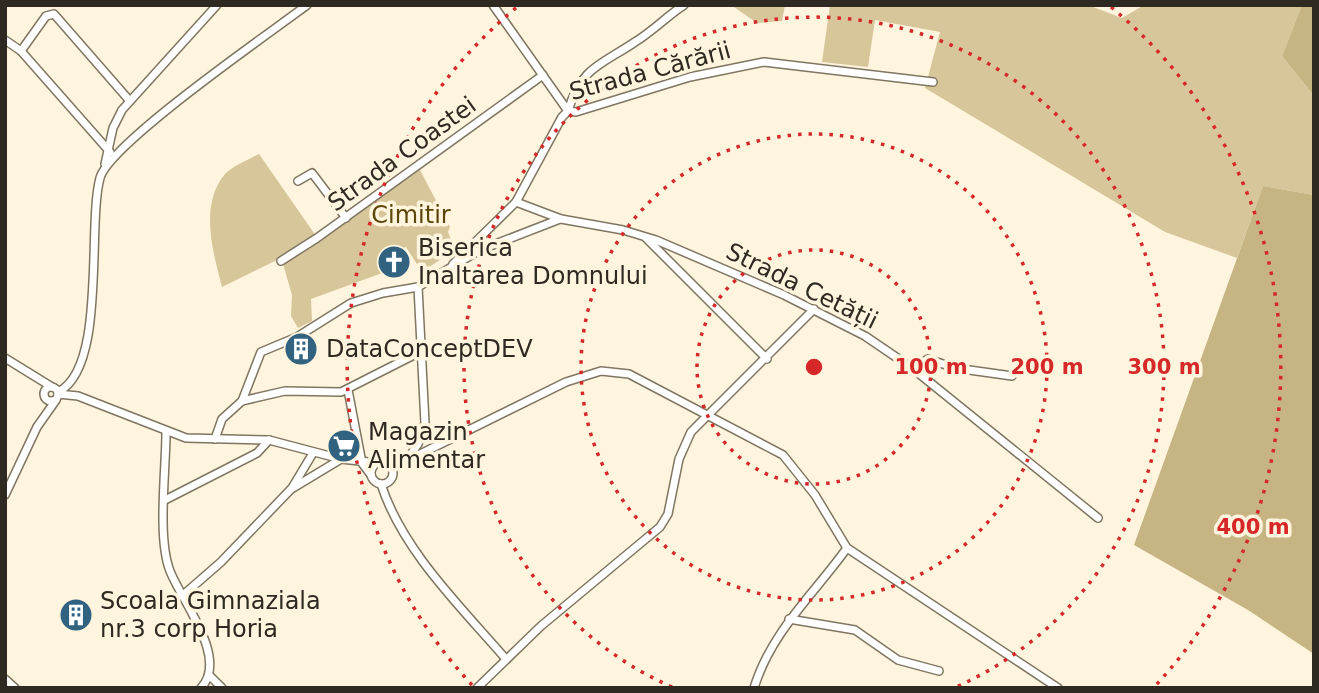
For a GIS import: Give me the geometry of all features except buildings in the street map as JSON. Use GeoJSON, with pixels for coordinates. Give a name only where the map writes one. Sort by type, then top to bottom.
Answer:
{"type":"FeatureCollection","features":[{"type":"Feature","properties":{"kind":"street"},"geometry":{"type":"LineString","coordinates":[[28,374],[49,402],[72,381],[88,341],[97,193],[113,128],[130,100],[217,5]]}},
{"type":"Feature","properties":{"kind":"street"},"geometry":{"type":"LineString","coordinates":[[105,165],[180,101],[307,5]]}},
{"type":"Feature","properties":{"kind":"street"},"geometry":{"type":"LineString","coordinates":[[493,5],[568,111]]}},
{"type":"Feature","properties":{"kind":"street"},"geometry":{"type":"LineString","coordinates":[[568,111],[577,86],[594,66],[635,43],[684,5]]}},
{"type":"Feature","properties":{"kind":"street"},"geometry":{"type":"LineString","coordinates":[[21,51],[46,16],[54,14],[130,100]]}},
{"type":"Feature","properties":{"kind":"street"},"geometry":{"type":"LineString","coordinates":[[5,40],[21,51],[114,156]]}},
{"type":"Feature","properties":{"kind":"street","name":"Strada Cărării"},"geometry":{"type":"LineString","coordinates":[[453,264],[516,202],[562,117],[568,111],[576,112],[690,78],[764,62],[933,82]]}},
{"type":"Feature","properties":{"kind":"street","name":"Strada Coastei"},"geometry":{"type":"LineString","coordinates":[[281,261],[346,218],[543,75]]}},
{"type":"Feature","properties":{"kind":"street"},"geometry":{"type":"LineString","coordinates":[[298,181],[312,173],[346,218]]}},
{"type":"Feature","properties":{"kind":"street","name":"Strada Cetății"},"geometry":{"type":"LineString","coordinates":[[516,202],[561,219],[642,235],[814,309],[865,336],[912,368],[1098,518]]}},
{"type":"Feature","properties":{"kind":"street"},"geometry":{"type":"LineString","coordinates":[[215,439],[222,419],[242,401],[261,352],[297,337],[359,300],[418,287],[453,264],[503,239],[561,219]]}},
{"type":"Feature","properties":{"kind":"street"},"geometry":{"type":"LineString","coordinates":[[642,235],[767,359]]}},
{"type":"Feature","properties":{"kind":"street"},"geometry":{"type":"LineString","coordinates":[[407,461],[418,444],[425,424],[418,287]]}},
{"type":"Feature","properties":{"kind":"street"},"geometry":{"type":"LineString","coordinates":[[477,688],[505,658],[660,527],[668,513],[684,444],[697,424],[767,359],[814,309]]}},
{"type":"Feature","properties":{"kind":"street"},"geometry":{"type":"LineString","coordinates":[[242,401],[285,391],[321,394],[348,390],[420,352]]}},
{"type":"Feature","properties":{"kind":"street"},"geometry":{"type":"LineString","coordinates":[[5,358],[56,393]]}},
{"type":"Feature","properties":{"kind":"street"},"geometry":{"type":"LineString","coordinates":[[912,368],[929,359],[955,368],[1012,376]]}},
{"type":"Feature","properties":{"kind":"street"},"geometry":{"type":"LineString","coordinates":[[392,468],[547,391],[601,371],[629,374],[706,417],[757,439],[783,455],[815,495],[847,548],[1058,688]]}},
{"type":"Feature","properties":{"kind":"street"},"geometry":{"type":"LineString","coordinates":[[348,390],[362,463],[381,484],[392,512],[414,547],[505,658]]}},
{"type":"Feature","properties":{"kind":"street"},"geometry":{"type":"LineString","coordinates":[[5,495],[56,393]]}},
{"type":"Feature","properties":{"kind":"street"},"geometry":{"type":"LineString","coordinates":[[44,396],[56,393],[78,396],[186,438],[269,440],[341,459],[362,463],[387,463],[392,468],[392,478],[381,484]]}},
{"type":"Feature","properties":{"kind":"street"},"geometry":{"type":"LineString","coordinates":[[41,421],[44,396]]}},
{"type":"Feature","properties":{"kind":"street"},"geometry":{"type":"LineString","coordinates":[[166,432],[165,553],[210,654],[210,676],[201,688]]}},
{"type":"Feature","properties":{"kind":"street"},"geometry":{"type":"LineString","coordinates":[[165,499],[257,453],[269,440]]}},
{"type":"Feature","properties":{"kind":"street"},"geometry":{"type":"LineString","coordinates":[[182,596],[207,575],[292,488],[313,453]]}},
{"type":"Feature","properties":{"kind":"street"},"geometry":{"type":"LineString","coordinates":[[292,488],[341,459]]}},
{"type":"Feature","properties":{"kind":"street"},"geometry":{"type":"LineString","coordinates":[[371,475],[372,469],[378,463]]}},
{"type":"Feature","properties":{"kind":"street"},"geometry":{"type":"LineString","coordinates":[[754,688],[771,646],[789,619],[847,548]]}},
{"type":"Feature","properties":{"kind":"street"},"geometry":{"type":"LineString","coordinates":[[789,619],[855,630],[898,660],[939,671]]}},
{"type":"Feature","properties":{"kind":"street"},"geometry":{"type":"LineString","coordinates":[[210,676],[222,688]]}},
{"type":"Feature","properties":{"kind":"street"},"geometry":{"type":"LineString","coordinates":[[5,679],[15,688]]}},
{"type":"Feature","properties":{"kind":"green space"},"geometry":{"type":"Polygon","coordinates":[[[731,5],[785,5],[782,21],[757,23],[731,5]]]}},
{"type":"Feature","properties":{"kind":"green space"},"geometry":{"type":"Polygon","coordinates":[[[830,5],[1088,5],[1122,18],[1144,5],[1302,5],[1282,56],[1314,96],[1314,195],[1263,186],[1237,258],[1165,232],[925,88],[940,32],[875,20],[868,67],[822,62],[830,5]]]}},
{"type":"Feature","properties":{"kind":"green space"},"geometry":{"type":"Polygon","coordinates":[[[259,154],[316,236],[279,259],[222,287],[210,229],[212,200],[225,174],[259,154]]]}},
{"type":"Feature","properties":{"kind":"green space","name":"Cimitir"},"geometry":{"type":"Polygon","coordinates":[[[420,170],[450,227],[448,232],[452,242],[456,241],[459,247],[422,272],[406,247],[379,258],[385,272],[311,299],[312,321],[298,328],[291,316],[292,295],[283,264],[420,170]]]}},
{"type":"Feature","properties":{"kind":"shaded area"},"geometry":{"type":"Polygon","coordinates":[[[1302,5],[1314,5],[1314,96],[1282,56],[1302,5]]]}},
{"type":"Feature","properties":{"kind":"shaded area"},"geometry":{"type":"Polygon","coordinates":[[[1263,186],[1314,195],[1314,654],[1248,610],[1134,545],[1263,186]]]}},
{"type":"Feature","properties":{"kind":"place","name":"Biserica Inaltarea Domnului"},"geometry":{"type":"Point","coordinates":[394,262]}},
{"type":"Feature","properties":{"kind":"place","name":"DataConceptDEV"},"geometry":{"type":"Point","coordinates":[301,349]}},
{"type":"Feature","properties":{"kind":"place","name":"Magazin Alimentar"},"geometry":{"type":"Point","coordinates":[344,446]}},
{"type":"Feature","properties":{"kind":"place","name":"Scoala Gimnaziala nr.3 corp Horia"},"geometry":{"type":"Point","coordinates":[76,615]}}]}
